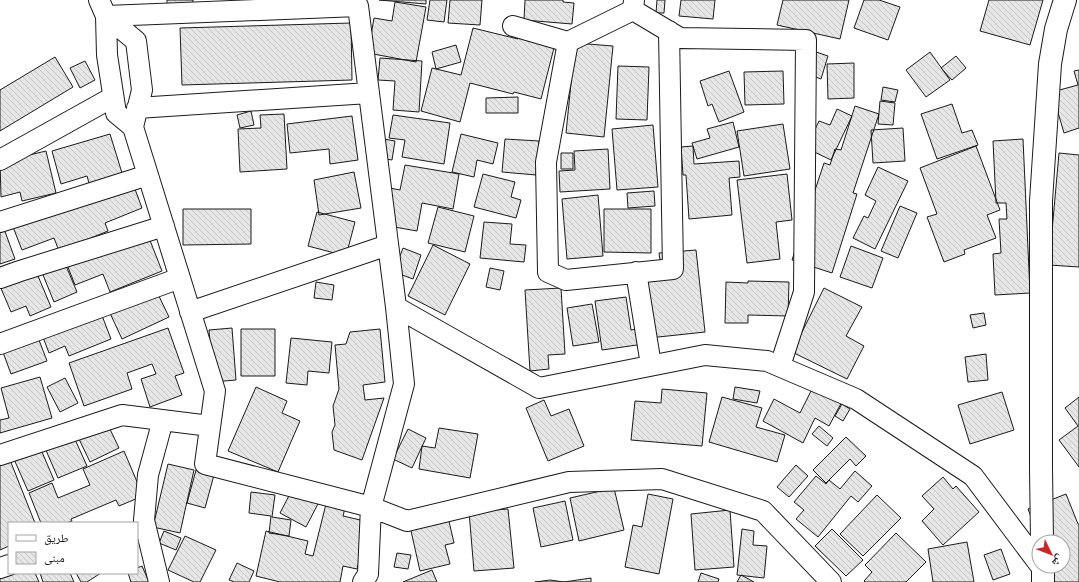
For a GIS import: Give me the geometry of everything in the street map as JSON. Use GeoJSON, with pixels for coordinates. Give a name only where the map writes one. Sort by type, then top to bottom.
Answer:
{"type":"FeatureCollection","features":[{"type":"Feature","properties":{"kind":"street"},"geometry":{"type":"LineString","coordinates":[[1042,534],[1041,201],[1050,64],[1056,29],[1065,0]]}},
{"type":"Feature","properties":{"kind":"street"},"geometry":{"type":"LineString","coordinates":[[513,26],[568,42],[633,5],[680,38],[806,40],[804,292],[780,366]]}},
{"type":"Feature","properties":{"kind":"street"},"geometry":{"type":"LineString","coordinates":[[103,8],[358,6],[396,307],[404,384],[371,506],[368,574],[363,582]]}},
{"type":"Feature","properties":{"kind":"street"},"geometry":{"type":"LineString","coordinates":[[103,8],[107,55],[116,113],[135,118],[369,93]]}},
{"type":"Feature","properties":{"kind":"street"},"geometry":{"type":"LineString","coordinates":[[103,8],[136,41],[142,90],[135,118],[148,175],[215,391],[205,464],[371,506],[407,521],[569,482],[662,479],[763,510],[832,582]]}},
{"type":"Feature","properties":{"kind":"street"},"geometry":{"type":"LineString","coordinates":[[568,42],[546,162],[548,272],[566,280],[673,269],[669,31]]}},
{"type":"Feature","properties":{"kind":"street"},"geometry":{"type":"LineString","coordinates":[[0,160],[113,97]]}},
{"type":"Feature","properties":{"kind":"street"},"geometry":{"type":"LineString","coordinates":[[0,222],[148,175]]}},
{"type":"Feature","properties":{"kind":"street"},"geometry":{"type":"LineString","coordinates":[[0,278],[164,226]]}},
{"type":"Feature","properties":{"kind":"street"},"geometry":{"type":"LineString","coordinates":[[190,312],[388,245]]}},
{"type":"Feature","properties":{"kind":"street"},"geometry":{"type":"LineString","coordinates":[[636,272],[651,365]]}},
{"type":"Feature","properties":{"kind":"street"},"geometry":{"type":"LineString","coordinates":[[0,344],[180,278]]}},
{"type":"Feature","properties":{"kind":"street"},"geometry":{"type":"LineString","coordinates":[[396,307],[538,388],[705,355],[767,361],[780,366],[856,399],[973,476],[1031,556]]}},
{"type":"Feature","properties":{"kind":"street"},"geometry":{"type":"LineString","coordinates":[[0,455],[122,415],[210,426]]}},
{"type":"Feature","properties":{"kind":"street"},"geometry":{"type":"LineString","coordinates":[[159,582],[139,521],[148,475],[163,420]]}},
{"type":"Feature","properties":{"kind":"building"},"geometry":{"type":"Polygon","coordinates":[[[167,0],[193,0],[193,4],[167,4],[167,0]]]}},
{"type":"Feature","properties":{"kind":"building"},"geometry":{"type":"Polygon","coordinates":[[[379,0],[426,0],[426,4],[379,0]]]}},
{"type":"Feature","properties":{"kind":"building"},"geometry":{"type":"Polygon","coordinates":[[[430,0],[447,0],[444,22],[427,20],[430,0]]]}},
{"type":"Feature","properties":{"kind":"building"},"geometry":{"type":"Polygon","coordinates":[[[450,0],[482,0],[480,25],[448,23],[450,0]]]}},
{"type":"Feature","properties":{"kind":"building"},"geometry":{"type":"Polygon","coordinates":[[[525,0],[563,0],[563,2],[574,3],[572,24],[524,20],[525,0]]]}},
{"type":"Feature","properties":{"kind":"building"},"geometry":{"type":"Polygon","coordinates":[[[657,0],[665,0],[664,13],[656,13],[657,0]]]}},
{"type":"Feature","properties":{"kind":"building"},"geometry":{"type":"Polygon","coordinates":[[[681,0],[715,0],[713,19],[679,16],[681,0]]]}},
{"type":"Feature","properties":{"kind":"building"},"geometry":{"type":"Polygon","coordinates":[[[783,0],[849,0],[840,39],[777,25],[783,0]]]}},
{"type":"Feature","properties":{"kind":"building"},"geometry":{"type":"Polygon","coordinates":[[[864,0],[879,0],[900,7],[888,40],[854,28],[864,0]]]}},
{"type":"Feature","properties":{"kind":"building"},"geometry":{"type":"Polygon","coordinates":[[[989,0],[1043,0],[1030,45],[980,31],[989,0]]]}},
{"type":"Feature","properties":{"kind":"building"},"geometry":{"type":"Polygon","coordinates":[[[395,2],[426,7],[416,62],[368,53],[374,18],[392,21],[395,2]]]}},
{"type":"Feature","properties":{"kind":"building"},"geometry":{"type":"Polygon","coordinates":[[[351,23],[352,80],[182,85],[180,28],[351,23]]]}},
{"type":"Feature","properties":{"kind":"building"},"geometry":{"type":"Polygon","coordinates":[[[521,27],[557,36],[541,99],[514,92],[513,94],[470,83],[460,122],[421,111],[432,68],[461,75],[473,28],[518,39],[521,27]]]}},
{"type":"Feature","properties":{"kind":"building"},"geometry":{"type":"Polygon","coordinates":[[[575,43],[613,46],[604,137],[566,133],[575,43]]]}},
{"type":"Feature","properties":{"kind":"building"},"geometry":{"type":"Polygon","coordinates":[[[456,45],[461,62],[436,69],[432,52],[456,45]]]}},
{"type":"Feature","properties":{"kind":"building"},"geometry":{"type":"Polygon","coordinates":[[[807,49],[828,56],[821,79],[799,71],[807,49]]]}},
{"type":"Feature","properties":{"kind":"building"},"geometry":{"type":"Polygon","coordinates":[[[930,52],[950,80],[926,97],[906,70],[930,52]]]}},
{"type":"Feature","properties":{"kind":"building"},"geometry":{"type":"Polygon","coordinates":[[[956,56],[966,68],[952,80],[941,68],[956,56]]]}},
{"type":"Feature","properties":{"kind":"building"},"geometry":{"type":"Polygon","coordinates":[[[55,57],[73,87],[0,131],[0,90],[55,57]]]}},
{"type":"Feature","properties":{"kind":"building"},"geometry":{"type":"Polygon","coordinates":[[[380,58],[422,61],[419,112],[393,110],[395,81],[378,80],[380,58]]]}},
{"type":"Feature","properties":{"kind":"building"},"geometry":{"type":"Polygon","coordinates":[[[85,61],[95,80],[80,88],[70,68],[85,61]]]}},
{"type":"Feature","properties":{"kind":"building"},"geometry":{"type":"Polygon","coordinates":[[[854,63],[854,98],[828,99],[827,64],[854,63]]]}},
{"type":"Feature","properties":{"kind":"building"},"geometry":{"type":"Polygon","coordinates":[[[618,66],[649,67],[647,120],[616,119],[618,66]]]}},
{"type":"Feature","properties":{"kind":"building"},"geometry":{"type":"Polygon","coordinates":[[[1079,70],[1079,128],[1064,133],[1052,92],[1078,85],[1074,71],[1079,70]]]}},
{"type":"Feature","properties":{"kind":"building"},"geometry":{"type":"Polygon","coordinates":[[[729,71],[744,112],[719,122],[712,104],[708,106],[700,81],[729,71]]]}},
{"type":"Feature","properties":{"kind":"building"},"geometry":{"type":"Polygon","coordinates":[[[783,71],[784,104],[745,105],[744,72],[783,71]]]}},
{"type":"Feature","properties":{"kind":"building"},"geometry":{"type":"Polygon","coordinates":[[[883,87],[898,90],[895,102],[881,100],[883,87]]]}},
{"type":"Feature","properties":{"kind":"building"},"geometry":{"type":"Polygon","coordinates":[[[518,97],[518,113],[486,113],[486,98],[518,97]]]}},
{"type":"Feature","properties":{"kind":"building"},"geometry":{"type":"Polygon","coordinates":[[[880,101],[895,103],[893,125],[878,124],[880,101]]]}},
{"type":"Feature","properties":{"kind":"building"},"geometry":{"type":"Polygon","coordinates":[[[952,104],[962,133],[972,130],[978,145],[937,159],[921,114],[952,104]]]}},
{"type":"Feature","properties":{"kind":"building"},"geometry":{"type":"Polygon","coordinates":[[[855,106],[879,114],[853,193],[857,194],[832,273],[792,260],[824,163],[830,165],[835,149],[841,150],[855,106]]]}},
{"type":"Feature","properties":{"kind":"building"},"geometry":{"type":"Polygon","coordinates":[[[837,109],[852,116],[831,160],[806,148],[819,121],[830,125],[837,109]]]}},
{"type":"Feature","properties":{"kind":"building"},"geometry":{"type":"Polygon","coordinates":[[[251,111],[254,125],[240,128],[237,115],[251,111]]]}},
{"type":"Feature","properties":{"kind":"building"},"geometry":{"type":"Polygon","coordinates":[[[284,114],[287,169],[240,172],[238,129],[261,128],[260,115],[284,114]]]}},
{"type":"Feature","properties":{"kind":"building"},"geometry":{"type":"Polygon","coordinates":[[[393,115],[450,123],[444,164],[402,157],[405,140],[389,138],[393,115]]]}},
{"type":"Feature","properties":{"kind":"building"},"geometry":{"type":"Polygon","coordinates":[[[352,116],[358,160],[330,164],[329,149],[290,153],[287,124],[352,116]]]}},
{"type":"Feature","properties":{"kind":"building"},"geometry":{"type":"Polygon","coordinates":[[[733,122],[739,147],[697,159],[692,143],[710,138],[707,129],[733,122]]]}},
{"type":"Feature","properties":{"kind":"building"},"geometry":{"type":"Polygon","coordinates":[[[783,124],[790,169],[744,176],[737,131],[783,124]]]}},
{"type":"Feature","properties":{"kind":"building"},"geometry":{"type":"Polygon","coordinates":[[[653,125],[658,187],[617,190],[612,129],[653,125]]]}},
{"type":"Feature","properties":{"kind":"building"},"geometry":{"type":"Polygon","coordinates":[[[903,128],[905,161],[873,163],[871,130],[903,128]]]}},
{"type":"Feature","properties":{"kind":"building"},"geometry":{"type":"Polygon","coordinates":[[[110,134],[122,173],[89,183],[87,176],[61,184],[52,151],[110,134]]]}},
{"type":"Feature","properties":{"kind":"building"},"geometry":{"type":"Polygon","coordinates":[[[461,134],[498,143],[493,164],[477,160],[474,177],[452,172],[461,134]]]}},
{"type":"Feature","properties":{"kind":"building"},"geometry":{"type":"Polygon","coordinates":[[[378,138],[395,141],[392,160],[375,157],[378,138]]]}},
{"type":"Feature","properties":{"kind":"building"},"geometry":{"type":"Polygon","coordinates":[[[505,139],[539,141],[536,175],[502,172],[505,139]]]}},
{"type":"Feature","properties":{"kind":"building"},"geometry":{"type":"Polygon","coordinates":[[[1023,139],[1030,293],[995,295],[993,254],[1001,253],[999,219],[1007,219],[1006,203],[996,203],[993,141],[1023,139]]]}},
{"type":"Feature","properties":{"kind":"building"},"geometry":{"type":"Polygon","coordinates":[[[693,146],[694,164],[739,161],[740,177],[729,178],[732,215],[689,219],[686,175],[683,175],[681,147],[693,146]]]}},
{"type":"Feature","properties":{"kind":"building"},"geometry":{"type":"Polygon","coordinates":[[[976,146],[1000,210],[987,215],[996,238],[964,250],[965,254],[944,262],[927,217],[937,214],[920,168],[976,146]]]}},
{"type":"Feature","properties":{"kind":"building"},"geometry":{"type":"Polygon","coordinates":[[[608,149],[610,189],[560,192],[559,171],[575,170],[574,151],[608,149]]]}},
{"type":"Feature","properties":{"kind":"building"},"geometry":{"type":"Polygon","coordinates":[[[46,151],[56,193],[22,201],[20,192],[1,197],[0,162],[46,151]]]}},
{"type":"Feature","properties":{"kind":"building"},"geometry":{"type":"Polygon","coordinates":[[[561,153],[573,153],[573,169],[561,169],[561,153]]]}},
{"type":"Feature","properties":{"kind":"building"},"geometry":{"type":"Polygon","coordinates":[[[1059,153],[1079,155],[1079,267],[1049,265],[1059,153]]]}},
{"type":"Feature","properties":{"kind":"building"},"geometry":{"type":"Polygon","coordinates":[[[405,165],[459,174],[453,209],[422,203],[417,231],[383,225],[390,188],[400,190],[405,165]]]}},
{"type":"Feature","properties":{"kind":"building"},"geometry":{"type":"Polygon","coordinates":[[[878,167],[908,181],[875,249],[853,238],[864,216],[868,218],[876,201],[865,195],[878,167]]]}},
{"type":"Feature","properties":{"kind":"building"},"geometry":{"type":"Polygon","coordinates":[[[354,172],[361,208],[319,215],[314,180],[354,172]]]}},
{"type":"Feature","properties":{"kind":"building"},"geometry":{"type":"Polygon","coordinates":[[[129,173],[142,208],[105,223],[108,231],[59,251],[54,238],[22,250],[13,227],[129,173]]]}},
{"type":"Feature","properties":{"kind":"building"},"geometry":{"type":"Polygon","coordinates":[[[483,174],[515,182],[511,197],[521,200],[516,218],[474,207],[483,174]]]}},
{"type":"Feature","properties":{"kind":"building"},"geometry":{"type":"Polygon","coordinates":[[[787,174],[792,220],[776,222],[780,259],[747,263],[737,180],[787,174]]]}},
{"type":"Feature","properties":{"kind":"building"},"geometry":{"type":"Polygon","coordinates":[[[654,191],[655,206],[628,208],[627,193],[654,191]]]}},
{"type":"Feature","properties":{"kind":"building"},"geometry":{"type":"Polygon","coordinates":[[[598,195],[603,256],[567,259],[562,199],[598,195]]]}},
{"type":"Feature","properties":{"kind":"building"},"geometry":{"type":"Polygon","coordinates":[[[900,206],[917,213],[898,258],[881,251],[900,206]]]}},
{"type":"Feature","properties":{"kind":"building"},"geometry":{"type":"Polygon","coordinates":[[[438,207],[474,216],[465,252],[428,243],[438,207]]]}},
{"type":"Feature","properties":{"kind":"building"},"geometry":{"type":"Polygon","coordinates":[[[183,209],[251,209],[251,244],[183,245],[183,209]]]}},
{"type":"Feature","properties":{"kind":"building"},"geometry":{"type":"Polygon","coordinates":[[[604,209],[651,209],[651,253],[604,252],[604,209]]]}},
{"type":"Feature","properties":{"kind":"building"},"geometry":{"type":"Polygon","coordinates":[[[317,212],[355,222],[346,256],[308,246],[317,212]]]}},
{"type":"Feature","properties":{"kind":"building"},"geometry":{"type":"Polygon","coordinates":[[[484,222],[512,224],[510,244],[526,245],[524,262],[480,258],[484,222]]]}},
{"type":"Feature","properties":{"kind":"building"},"geometry":{"type":"Polygon","coordinates":[[[144,225],[162,271],[110,292],[103,274],[75,285],[64,257],[144,225]]]}},
{"type":"Feature","properties":{"kind":"building"},"geometry":{"type":"Polygon","coordinates":[[[3,226],[15,259],[0,264],[0,227],[3,226]]]}},
{"type":"Feature","properties":{"kind":"building"},"geometry":{"type":"Polygon","coordinates":[[[433,245],[470,264],[445,315],[408,296],[433,245]]]}},
{"type":"Feature","properties":{"kind":"building"},"geometry":{"type":"Polygon","coordinates":[[[851,246],[883,258],[872,288],[840,277],[851,246]]]}},
{"type":"Feature","properties":{"kind":"building"},"geometry":{"type":"Polygon","coordinates":[[[403,248],[421,255],[413,279],[394,272],[403,248]]]}},
{"type":"Feature","properties":{"kind":"building"},"geometry":{"type":"Polygon","coordinates":[[[696,250],[705,332],[649,338],[642,269],[661,267],[659,253],[696,250]]]}},
{"type":"Feature","properties":{"kind":"building"},"geometry":{"type":"Polygon","coordinates":[[[64,261],[77,292],[54,302],[41,270],[64,261]]]}},
{"type":"Feature","properties":{"kind":"building"},"geometry":{"type":"Polygon","coordinates":[[[33,264],[51,307],[30,316],[26,306],[11,312],[0,286],[33,264]]]}},
{"type":"Feature","properties":{"kind":"building"},"geometry":{"type":"Polygon","coordinates":[[[490,268],[504,271],[500,290],[486,287],[490,268]]]}},
{"type":"Feature","properties":{"kind":"building"},"geometry":{"type":"Polygon","coordinates":[[[748,281],[789,282],[788,316],[748,315],[748,323],[725,323],[726,282],[748,283],[748,281]]]}},
{"type":"Feature","properties":{"kind":"building"},"geometry":{"type":"Polygon","coordinates":[[[316,282],[334,285],[332,300],[314,298],[316,282]]]}},
{"type":"Feature","properties":{"kind":"building"},"geometry":{"type":"Polygon","coordinates":[[[561,288],[565,354],[548,355],[549,369],[530,371],[525,290],[561,288]]]}},
{"type":"Feature","properties":{"kind":"building"},"geometry":{"type":"Polygon","coordinates":[[[824,288],[862,307],[846,336],[864,346],[847,379],[792,352],[824,288]]]}},
{"type":"Feature","properties":{"kind":"building"},"geometry":{"type":"Polygon","coordinates":[[[156,290],[169,317],[122,339],[109,311],[156,290]]]}},
{"type":"Feature","properties":{"kind":"building"},"geometry":{"type":"Polygon","coordinates":[[[626,297],[631,330],[641,328],[644,344],[602,350],[595,301],[626,297]]]}},
{"type":"Feature","properties":{"kind":"building"},"geometry":{"type":"Polygon","coordinates":[[[96,300],[111,339],[69,356],[65,346],[49,353],[38,324],[96,300]]]}},
{"type":"Feature","properties":{"kind":"building"},"geometry":{"type":"Polygon","coordinates":[[[592,304],[599,342],[573,346],[567,308],[592,304]]]}},
{"type":"Feature","properties":{"kind":"building"},"geometry":{"type":"Polygon","coordinates":[[[984,313],[986,325],[973,328],[970,315],[984,313]]]}},
{"type":"Feature","properties":{"kind":"building"},"geometry":{"type":"Polygon","coordinates":[[[34,327],[47,361],[11,374],[0,344],[34,327]]]}},
{"type":"Feature","properties":{"kind":"building"},"geometry":{"type":"Polygon","coordinates":[[[168,328],[184,373],[175,376],[182,395],[150,407],[141,379],[156,374],[152,364],[127,373],[132,389],[84,406],[69,363],[168,328]]]}},
{"type":"Feature","properties":{"kind":"building"},"geometry":{"type":"Polygon","coordinates":[[[232,328],[236,380],[213,382],[209,330],[232,328]]]}},
{"type":"Feature","properties":{"kind":"building"},"geometry":{"type":"Polygon","coordinates":[[[241,329],[275,329],[275,376],[241,376],[241,329]]]}},
{"type":"Feature","properties":{"kind":"building"},"geometry":{"type":"Polygon","coordinates":[[[380,329],[385,382],[363,385],[365,400],[384,398],[362,460],[334,450],[332,432],[335,425],[333,406],[339,389],[335,345],[346,344],[350,332],[380,329]]]}},
{"type":"Feature","properties":{"kind":"building"},"geometry":{"type":"Polygon","coordinates":[[[291,338],[332,342],[329,373],[308,371],[307,385],[286,383],[291,338]]]}},
{"type":"Feature","properties":{"kind":"building"},"geometry":{"type":"Polygon","coordinates":[[[986,354],[988,380],[968,382],[965,357],[986,354]]]}},
{"type":"Feature","properties":{"kind":"building"},"geometry":{"type":"Polygon","coordinates":[[[40,377],[52,418],[0,433],[0,420],[9,418],[1,388],[40,377]]]}},
{"type":"Feature","properties":{"kind":"building"},"geometry":{"type":"Polygon","coordinates":[[[65,378],[78,403],[60,412],[47,387],[65,378]]]}},
{"type":"Feature","properties":{"kind":"building"},"geometry":{"type":"Polygon","coordinates":[[[816,381],[845,396],[829,426],[815,418],[803,443],[763,421],[774,399],[800,413],[816,381]]]}},
{"type":"Feature","properties":{"kind":"building"},"geometry":{"type":"Polygon","coordinates":[[[256,387],[287,401],[282,413],[300,421],[278,472],[228,451],[256,387]]]}},
{"type":"Feature","properties":{"kind":"building"},"geometry":{"type":"Polygon","coordinates":[[[735,387],[760,391],[757,403],[733,399],[735,387]]]}},
{"type":"Feature","properties":{"kind":"building"},"geometry":{"type":"Polygon","coordinates":[[[662,389],[707,393],[702,446],[631,440],[635,401],[661,403],[662,389]]]}},
{"type":"Feature","properties":{"kind":"building"},"geometry":{"type":"Polygon","coordinates":[[[1002,392],[1014,430],[970,444],[958,405],[1002,392]]]}},
{"type":"Feature","properties":{"kind":"building"},"geometry":{"type":"Polygon","coordinates":[[[722,397],[762,408],[756,427],[785,435],[777,462],[709,442],[722,397]]]}},
{"type":"Feature","properties":{"kind":"building"},"geometry":{"type":"Polygon","coordinates":[[[1079,397],[1079,467],[1059,440],[1078,426],[1065,408],[1079,397]]]}},
{"type":"Feature","properties":{"kind":"building"},"geometry":{"type":"Polygon","coordinates":[[[544,400],[551,416],[569,409],[584,446],[548,461],[526,408],[544,400]]]}},
{"type":"Feature","properties":{"kind":"building"},"geometry":{"type":"Polygon","coordinates":[[[842,404],[850,409],[843,421],[835,416],[842,404]]]}},
{"type":"Feature","properties":{"kind":"building"},"geometry":{"type":"Polygon","coordinates":[[[108,425],[119,448],[90,462],[79,439],[108,425]]]}},
{"type":"Feature","properties":{"kind":"building"},"geometry":{"type":"Polygon","coordinates":[[[819,426],[833,438],[827,446],[812,434],[819,426]]]}},
{"type":"Feature","properties":{"kind":"building"},"geometry":{"type":"Polygon","coordinates":[[[439,428],[478,434],[470,478],[419,469],[422,446],[435,448],[439,428]]]}},
{"type":"Feature","properties":{"kind":"building"},"geometry":{"type":"Polygon","coordinates":[[[408,429],[426,438],[412,468],[393,459],[408,429]]]}},
{"type":"Feature","properties":{"kind":"building"},"geometry":{"type":"Polygon","coordinates":[[[73,435],[87,466],[58,478],[45,448],[73,435]]]}},
{"type":"Feature","properties":{"kind":"building"},"geometry":{"type":"Polygon","coordinates":[[[846,437],[866,456],[856,466],[850,459],[826,483],[813,470],[846,437]]]}},
{"type":"Feature","properties":{"kind":"building"},"geometry":{"type":"Polygon","coordinates":[[[39,445],[54,480],[28,491],[13,457],[39,445]]]}},
{"type":"Feature","properties":{"kind":"building"},"geometry":{"type":"Polygon","coordinates":[[[124,451],[143,496],[119,506],[116,500],[71,519],[72,521],[69,522],[41,522],[29,493],[52,483],[58,498],[90,485],[83,469],[124,451]]]}},
{"type":"Feature","properties":{"kind":"building"},"geometry":{"type":"Polygon","coordinates":[[[8,455],[35,522],[8,522],[8,546],[0,550],[0,458],[8,455]]]}},
{"type":"Feature","properties":{"kind":"building"},"geometry":{"type":"Polygon","coordinates":[[[168,464],[194,470],[180,533],[153,527],[168,464]]]}},
{"type":"Feature","properties":{"kind":"building"},"geometry":{"type":"Polygon","coordinates":[[[796,465],[808,476],[789,497],[777,487],[796,465]]]}},
{"type":"Feature","properties":{"kind":"building"},"geometry":{"type":"Polygon","coordinates":[[[196,470],[214,475],[205,508],[187,503],[196,470]]]}},
{"type":"Feature","properties":{"kind":"building"},"geometry":{"type":"Polygon","coordinates":[[[855,471],[872,486],[858,502],[851,496],[818,537],[796,519],[804,510],[794,502],[816,476],[826,484],[829,480],[840,489],[855,471]]]}},
{"type":"Feature","properties":{"kind":"building"},"geometry":{"type":"Polygon","coordinates":[[[943,477],[953,489],[956,486],[979,512],[943,545],[922,521],[934,509],[922,496],[943,477]]]}},
{"type":"Feature","properties":{"kind":"building"},"geometry":{"type":"Polygon","coordinates":[[[294,486],[320,500],[306,527],[280,513],[294,486]]]}},
{"type":"Feature","properties":{"kind":"building"},"geometry":{"type":"Polygon","coordinates":[[[614,488],[624,530],[579,541],[570,498],[614,488]]]}},
{"type":"Feature","properties":{"kind":"building"},"geometry":{"type":"Polygon","coordinates":[[[251,492],[275,495],[272,517],[291,520],[289,536],[269,533],[271,516],[249,513],[251,492]]]}},
{"type":"Feature","properties":{"kind":"building"},"geometry":{"type":"Polygon","coordinates":[[[648,494],[673,499],[659,574],[625,567],[633,525],[642,527],[648,494]]]}},
{"type":"Feature","properties":{"kind":"building"},"geometry":{"type":"Polygon","coordinates":[[[1066,494],[1079,524],[1079,582],[1055,582],[1052,575],[1071,574],[1071,534],[1038,534],[1028,509],[1066,494]]]}},
{"type":"Feature","properties":{"kind":"building"},"geometry":{"type":"Polygon","coordinates":[[[877,495],[901,518],[863,556],[840,534],[877,495]]]}},
{"type":"Feature","properties":{"kind":"building"},"geometry":{"type":"Polygon","coordinates":[[[327,500],[346,504],[343,516],[369,522],[357,569],[343,566],[340,582],[280,582],[256,576],[266,531],[308,541],[305,554],[313,556],[327,500]]]}},
{"type":"Feature","properties":{"kind":"building"},"geometry":{"type":"Polygon","coordinates":[[[565,501],[573,540],[541,547],[533,508],[565,501]]]}},
{"type":"Feature","properties":{"kind":"building"},"geometry":{"type":"Polygon","coordinates":[[[445,504],[454,543],[445,545],[450,564],[420,571],[407,513],[445,504]]]}},
{"type":"Feature","properties":{"kind":"building"},"geometry":{"type":"Polygon","coordinates":[[[508,509],[514,568],[474,571],[469,512],[508,509]]]}},
{"type":"Feature","properties":{"kind":"building"},"geometry":{"type":"Polygon","coordinates":[[[730,510],[734,567],[695,570],[691,514],[730,510]]]}},
{"type":"Feature","properties":{"kind":"building"},"geometry":{"type":"Polygon","coordinates":[[[742,529],[754,531],[753,545],[767,546],[764,578],[737,575],[742,529]]]}},
{"type":"Feature","properties":{"kind":"building"},"geometry":{"type":"Polygon","coordinates":[[[832,529],[863,560],[846,576],[815,546],[832,529]]]}},
{"type":"Feature","properties":{"kind":"building"},"geometry":{"type":"Polygon","coordinates":[[[164,531],[181,538],[176,550],[159,543],[164,531]]]}},
{"type":"Feature","properties":{"kind":"building"},"geometry":{"type":"Polygon","coordinates":[[[896,533],[926,562],[906,582],[865,582],[864,581],[872,572],[865,565],[896,533]]]}},
{"type":"Feature","properties":{"kind":"building"},"geometry":{"type":"Polygon","coordinates":[[[185,536],[216,550],[200,582],[194,582],[168,570],[185,536]]]}},
{"type":"Feature","properties":{"kind":"building"},"geometry":{"type":"Polygon","coordinates":[[[967,542],[974,582],[933,582],[928,549],[967,542]]]}},
{"type":"Feature","properties":{"kind":"building"},"geometry":{"type":"Polygon","coordinates":[[[1001,549],[1010,574],[993,580],[984,555],[1001,549]]]}},
{"type":"Feature","properties":{"kind":"building"},"geometry":{"type":"Polygon","coordinates":[[[397,553],[411,555],[408,569],[394,567],[397,553]]]}},
{"type":"Feature","properties":{"kind":"building"},"geometry":{"type":"Polygon","coordinates":[[[237,563],[254,571],[249,582],[234,582],[229,580],[237,563]]]}},
{"type":"Feature","properties":{"kind":"building"},"geometry":{"type":"Polygon","coordinates":[[[142,566],[149,582],[131,582],[128,574],[138,574],[138,568],[142,566]]]}},
{"type":"Feature","properties":{"kind":"building"},"geometry":{"type":"Polygon","coordinates":[[[0,567],[8,572],[8,574],[35,574],[39,582],[0,582],[0,567]]]}},
{"type":"Feature","properties":{"kind":"building"},"geometry":{"type":"Polygon","coordinates":[[[432,570],[437,582],[403,582],[432,570]]]}},
{"type":"Feature","properties":{"kind":"building"},"geometry":{"type":"Polygon","coordinates":[[[701,573],[719,579],[718,582],[698,582],[701,573]]]}},
{"type":"Feature","properties":{"kind":"building"},"geometry":{"type":"Polygon","coordinates":[[[40,574],[70,574],[74,582],[43,582],[40,574]]]}},
{"type":"Feature","properties":{"kind":"building"},"geometry":{"type":"Polygon","coordinates":[[[77,574],[99,574],[87,582],[81,582],[77,574]]]}},
{"type":"Feature","properties":{"kind":"building"},"geometry":{"type":"Polygon","coordinates":[[[741,575],[754,582],[737,582],[741,575]]]}},
{"type":"Feature","properties":{"kind":"building"},"geometry":{"type":"Polygon","coordinates":[[[591,578],[591,582],[564,582],[591,578]]]}},
{"type":"Feature","properties":{"kind":"building"},"geometry":{"type":"Polygon","coordinates":[[[550,580],[564,582],[535,582],[550,580]]]}}]}
